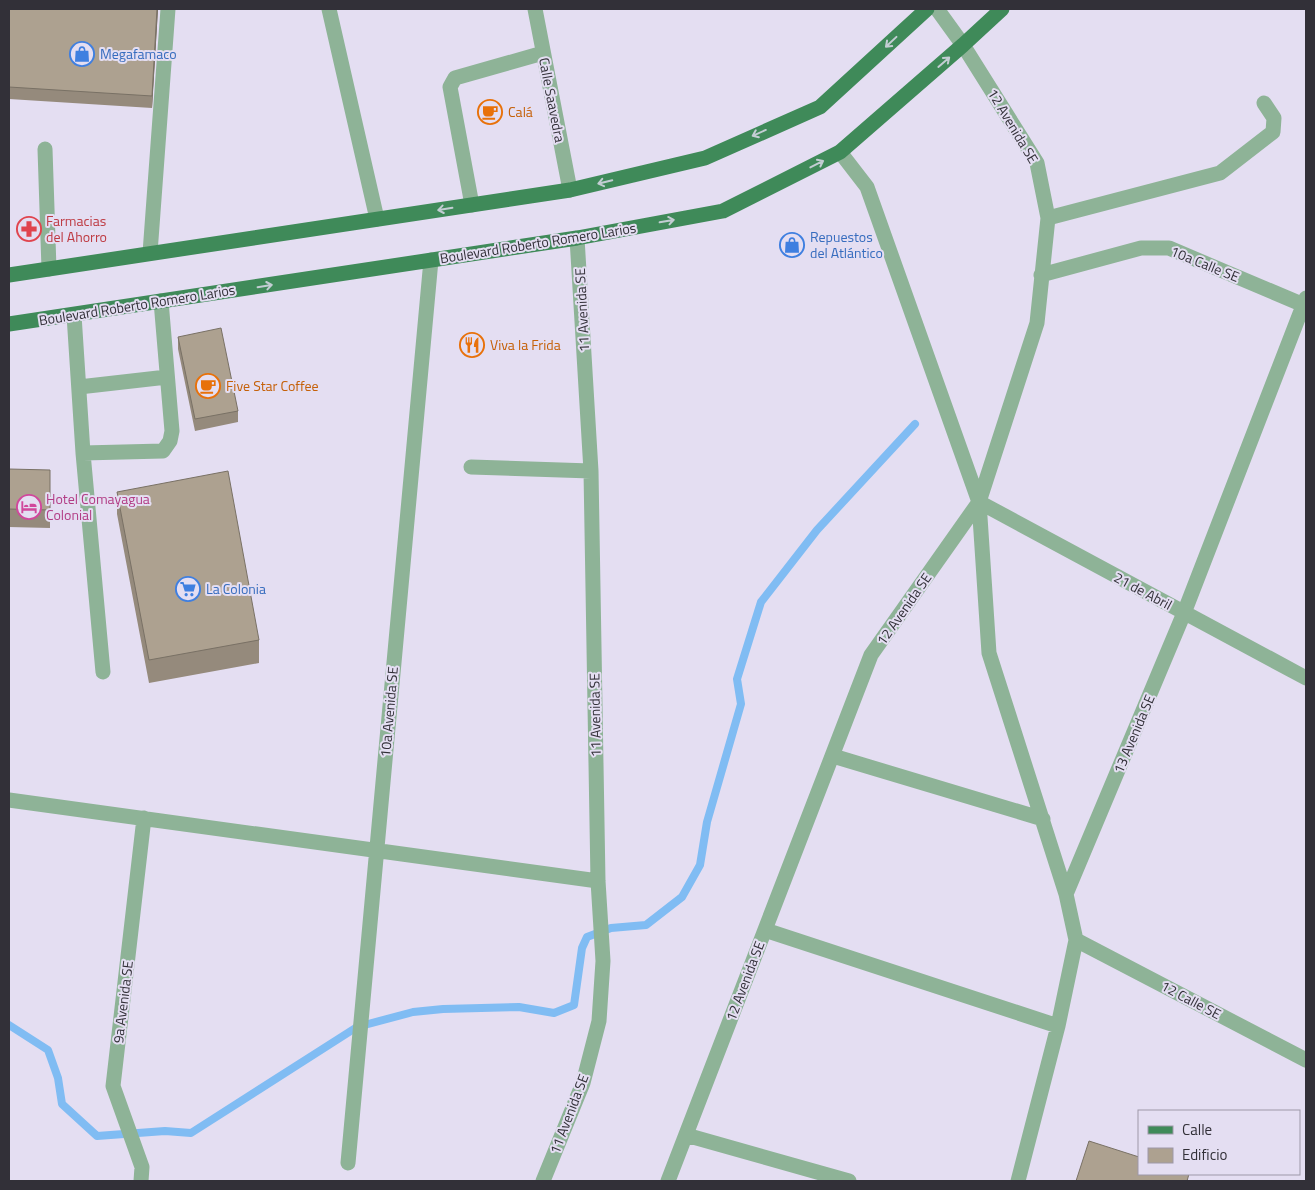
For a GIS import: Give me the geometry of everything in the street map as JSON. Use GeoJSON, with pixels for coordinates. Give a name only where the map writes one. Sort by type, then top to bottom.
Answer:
{"type":"FeatureCollection","features":[{"type":"Feature","properties":{"kind":"main road"},"geometry":{"type":"LineString","coordinates":[[9,275],[570,190],[705,158],[820,107],[927,9]]}},
{"type":"Feature","properties":{"kind":"main road","name":"Boulevard Roberto Romero Larios"},"geometry":{"type":"LineString","coordinates":[[9,324],[578,238],[723,211],[840,152],[963,46],[1002,9]]}},
{"type":"Feature","properties":{"kind":"street"},"geometry":{"type":"LineString","coordinates":[[150,253],[168,9]]}},
{"type":"Feature","properties":{"kind":"street"},"geometry":{"type":"LineString","coordinates":[[329,9],[377,219]]}},
{"type":"Feature","properties":{"kind":"street","name":"Calle Saavedra"},"geometry":{"type":"LineString","coordinates":[[535,9],[570,190]]}},
{"type":"Feature","properties":{"kind":"street","name":"12 Avenida SE"},"geometry":{"type":"LineString","coordinates":[[668,1181],[871,655],[979,502],[1038,323],[1041,275],[1048,218],[1037,163],[963,46],[937,9]]}},
{"type":"Feature","properties":{"kind":"street"},"geometry":{"type":"LineString","coordinates":[[472,205],[450,87],[454,78],[543,53]]}},
{"type":"Feature","properties":{"kind":"street"},"geometry":{"type":"LineString","coordinates":[[1048,218],[1220,173],[1273,132],[1274,118],[1264,103]]}},
{"type":"Feature","properties":{"kind":"street"},"geometry":{"type":"LineString","coordinates":[[45,149],[49,268]]}},
{"type":"Feature","properties":{"kind":"street"},"geometry":{"type":"LineString","coordinates":[[840,152],[867,188],[979,502],[989,653],[1066,894],[1076,940],[1058,1026],[1018,1181]]}},
{"type":"Feature","properties":{"kind":"street","name":"11 Avenida SE"},"geometry":{"type":"LineString","coordinates":[[543,1181],[583,1083],[599,1022],[603,961],[598,881],[591,471],[578,238]]}},
{"type":"Feature","properties":{"kind":"street","name":"10a Calle SE"},"geometry":{"type":"LineString","coordinates":[[1041,275],[1141,248],[1169,248],[1305,303]]}},
{"type":"Feature","properties":{"kind":"street","name":"10a Avenida SE"},"geometry":{"type":"LineString","coordinates":[[348,1163],[431,260]]}},
{"type":"Feature","properties":{"kind":"street"},"geometry":{"type":"LineString","coordinates":[[83,453],[163,451],[170,441],[172,431],[161,301]]}},
{"type":"Feature","properties":{"kind":"street","name":"13 Avenida SE"},"geometry":{"type":"LineString","coordinates":[[1066,894],[1184,613],[1305,303]]}},
{"type":"Feature","properties":{"kind":"street"},"geometry":{"type":"LineString","coordinates":[[74,314],[83,453],[104,672]]}},
{"type":"Feature","properties":{"kind":"street"},"geometry":{"type":"LineString","coordinates":[[79,388],[167,377]]}},
{"type":"Feature","properties":{"kind":"street"},"geometry":{"type":"LineString","coordinates":[[471,467],[591,471]]}},
{"type":"Feature","properties":{"kind":"street","name":"21 de Abril"},"geometry":{"type":"LineString","coordinates":[[979,502],[1306,678]]}},
{"type":"Feature","properties":{"kind":"street"},"geometry":{"type":"LineString","coordinates":[[832,756],[1043,819]]}},
{"type":"Feature","properties":{"kind":"street"},"geometry":{"type":"LineString","coordinates":[[9,800],[598,881]]}},
{"type":"Feature","properties":{"kind":"street","name":"9a Avenida SE"},"geometry":{"type":"LineString","coordinates":[[141,1181],[142,1167],[114,1086],[144,818]]}},
{"type":"Feature","properties":{"kind":"street"},"geometry":{"type":"LineString","coordinates":[[765,930],[1058,1026]]}},
{"type":"Feature","properties":{"kind":"street","name":"12 Calle SE"},"geometry":{"type":"LineString","coordinates":[[1076,940],[1306,1060]]}},
{"type":"Feature","properties":{"kind":"street"},"geometry":{"type":"LineString","coordinates":[[686,1135],[848,1181]]}},
{"type":"Feature","properties":{"kind":"building","name":"Megafamaco"},"geometry":{"type":"Polygon","coordinates":[[[9,9],[157,9],[152,96],[9,87],[9,9]]]}},
{"type":"Feature","properties":{"kind":"building","name":"Five Star Coffee"},"geometry":{"type":"Polygon","coordinates":[[[221,328],[238,411],[195,419],[178,337],[221,328]]]}},
{"type":"Feature","properties":{"kind":"building"},"geometry":{"type":"Polygon","coordinates":[[[9,469],[50,470],[50,510],[9,509],[9,469]]]}},
{"type":"Feature","properties":{"kind":"building","name":"La Colonia"},"geometry":{"type":"Polygon","coordinates":[[[228,471],[259,640],[149,660],[117,492],[228,471]]]}},
{"type":"Feature","properties":{"kind":"building"},"geometry":{"type":"Polygon","coordinates":[[[1089,1141],[1138,1157],[1138,1175],[1189,1175],[1187,1181],[1076,1181],[1089,1141]]]}},
{"type":"Feature","properties":{"kind":"waterway"},"geometry":{"type":"LineString","coordinates":[[9,1025],[48,1050],[58,1078],[62,1104],[97,1136],[165,1131],[191,1133],[357,1027],[413,1012],[443,1009],[519,1007],[554,1013],[574,1005],[582,948],[587,937],[611,928],[646,925],[682,897],[700,865],[707,822],[741,704],[737,679],[761,602],[817,530],[915,424]]}},
{"type":"Feature","properties":{"kind":"place","name":"Megafamaco"},"geometry":{"type":"Point","coordinates":[82,54]}},
{"type":"Feature","properties":{"kind":"place","name":"Calá"},"geometry":{"type":"Point","coordinates":[490,112]}},
{"type":"Feature","properties":{"kind":"place","name":"Farmacias del Ahorro"},"geometry":{"type":"Point","coordinates":[29,229]}},
{"type":"Feature","properties":{"kind":"place","name":"Repuestos del Atlántico"},"geometry":{"type":"Point","coordinates":[792,245]}},
{"type":"Feature","properties":{"kind":"place","name":"Viva la Frida"},"geometry":{"type":"Point","coordinates":[472,345]}},
{"type":"Feature","properties":{"kind":"place","name":"Five Star Coffee"},"geometry":{"type":"Point","coordinates":[208,386]}},
{"type":"Feature","properties":{"kind":"place","name":"Hotel Comayagua Colonial"},"geometry":{"type":"Point","coordinates":[29,507]}},
{"type":"Feature","properties":{"kind":"place","name":"La Colonia"},"geometry":{"type":"Point","coordinates":[188,589]}}]}
